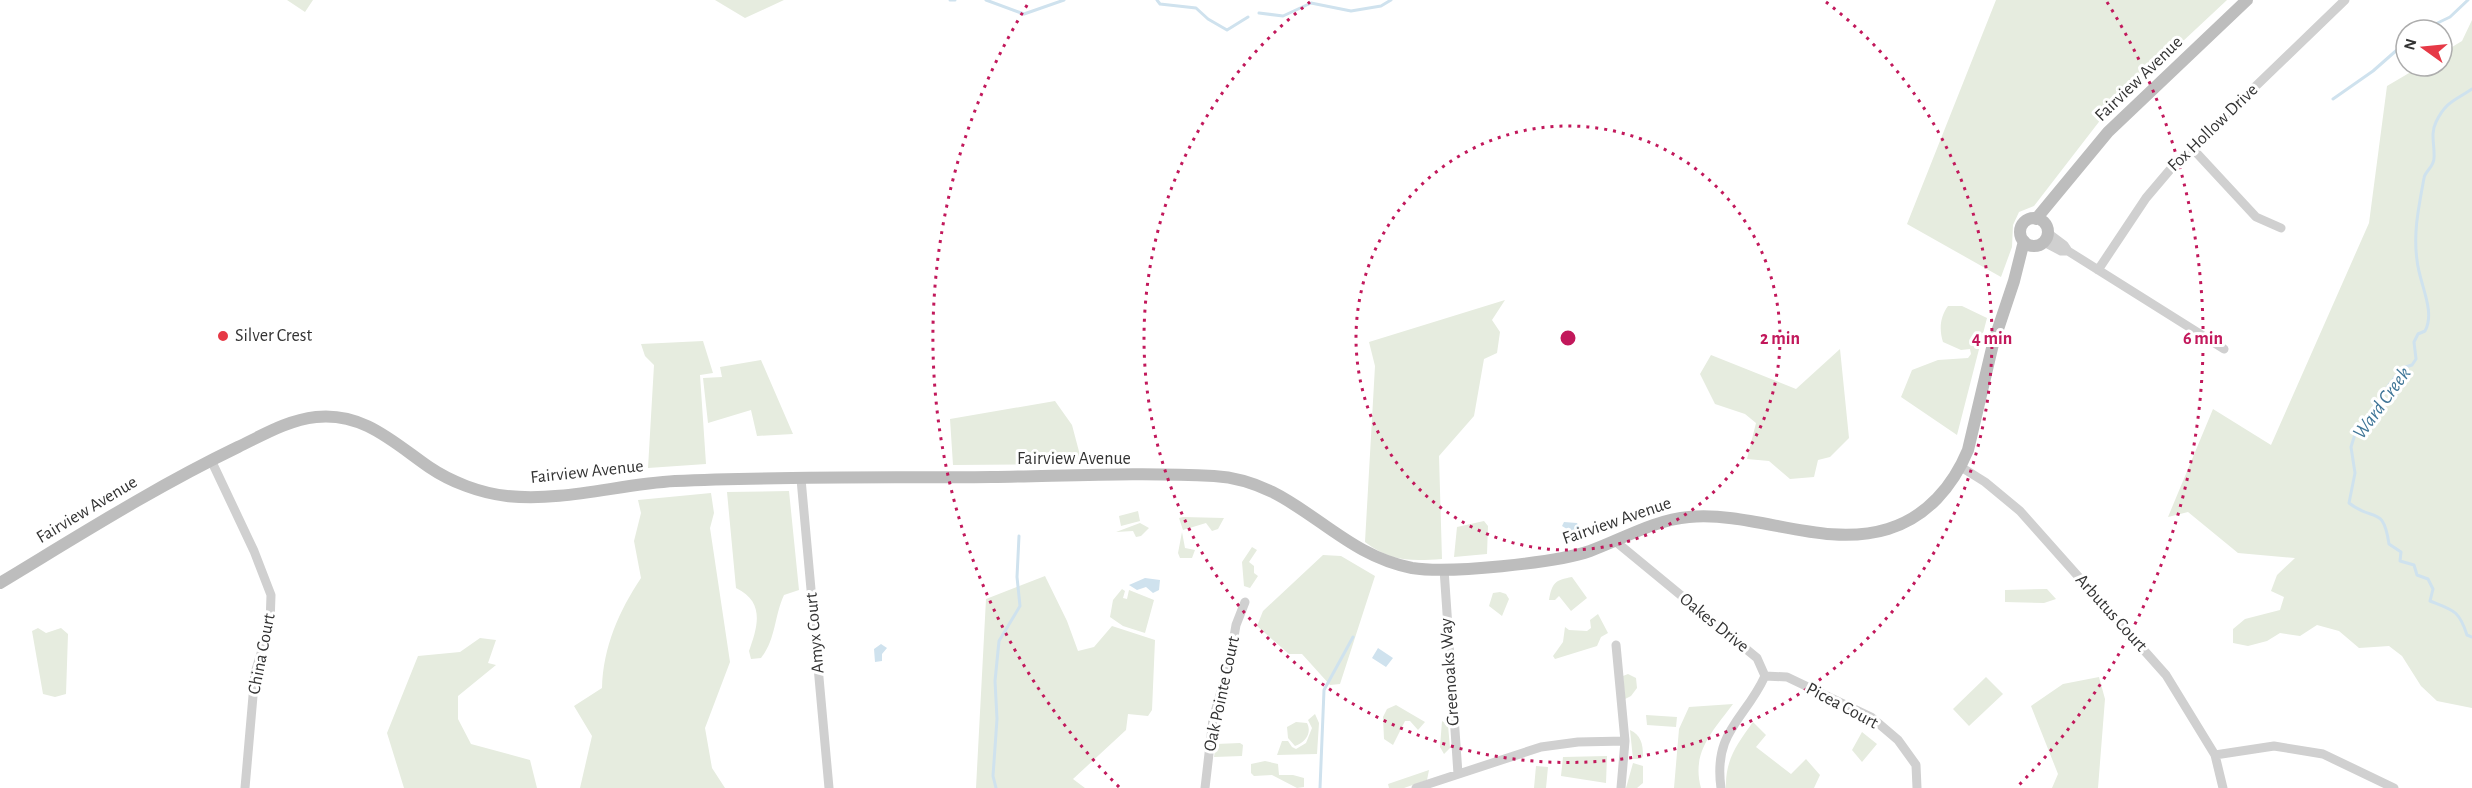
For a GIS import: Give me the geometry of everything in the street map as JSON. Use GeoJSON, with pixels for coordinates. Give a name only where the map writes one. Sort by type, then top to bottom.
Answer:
{"type":"FeatureCollection","features":[{"type":"Feature","properties":{"kind":"main road","name":"Fairview Avenue"},"geometry":{"type":"LineString","coordinates":[[0,583],[151,492],[211,460],[293,422],[311,417],[337,416],[368,425],[453,480],[486,492],[511,496],[584,492],[671,481],[1108,476],[1234,479],[1284,496],[1342,540],[1369,554],[1412,567],[1444,569],[1558,559],[1615,541],[1671,519],[1701,516],[1841,534],[1878,531],[1905,522],[1932,504],[1945,491],[1961,467],[1968,450],[2001,319],[2014,281],[2062,189],[2108,132],[2247,0]]}},
{"type":"Feature","properties":{"kind":"street","name":"Fox Hollow Drive"},"geometry":{"type":"LineString","coordinates":[[2098,270],[2146,198],[2174,165],[2345,0]]}},
{"type":"Feature","properties":{"kind":"street"},"geometry":{"type":"LineString","coordinates":[[2192,148],[2256,217],[2281,228]]}},
{"type":"Feature","properties":{"kind":"street"},"geometry":{"type":"LineString","coordinates":[[2039,234],[2061,251],[2068,251],[2224,349]]}},
{"type":"Feature","properties":{"kind":"street","name":"China Court"},"geometry":{"type":"LineString","coordinates":[[211,460],[254,551],[271,595],[270,624],[255,673],[245,788]]}},
{"type":"Feature","properties":{"kind":"street","name":"Arbutus Court"},"geometry":{"type":"LineString","coordinates":[[1961,467],[1985,482],[2020,511],[2166,675],[2215,755],[2223,788]]}},
{"type":"Feature","properties":{"kind":"street","name":"Amyx Court"},"geometry":{"type":"LineString","coordinates":[[801,479],[829,788]]}},
{"type":"Feature","properties":{"kind":"street","name":"Oakes Drive"},"geometry":{"type":"LineString","coordinates":[[1615,541],[1757,658],[1765,676]]}},
{"type":"Feature","properties":{"kind":"street","name":"Greenoaks Way"},"geometry":{"type":"LineString","coordinates":[[1444,569],[1458,774]]}},
{"type":"Feature","properties":{"kind":"street","name":"Oak Pointe Court"},"geometry":{"type":"LineString","coordinates":[[1205,788],[1213,719],[1230,660],[1236,626],[1245,602]]}},
{"type":"Feature","properties":{"kind":"street"},"geometry":{"type":"LineString","coordinates":[[1616,645],[1625,741],[1621,788]]}},
{"type":"Feature","properties":{"kind":"street"},"geometry":{"type":"LineString","coordinates":[[1721,788],[1718,769],[1723,742],[1738,715],[1757,694],[1765,676]]}},
{"type":"Feature","properties":{"kind":"street","name":"Picea Court"},"geometry":{"type":"LineString","coordinates":[[1765,676],[1787,677],[1871,717],[1898,740],[1916,765],[1917,788]]}},
{"type":"Feature","properties":{"kind":"street"},"geometry":{"type":"LineString","coordinates":[[1416,788],[1541,747],[1578,742],[1625,741]]}},
{"type":"Feature","properties":{"kind":"street"},"geometry":{"type":"LineString","coordinates":[[2215,755],[2274,746],[2323,754],[2394,788]]}},
{"type":"Feature","properties":{"kind":"shaded area"},"geometry":{"type":"Polygon","coordinates":[[[287,0],[313,0],[305,12],[287,0]]]}},
{"type":"Feature","properties":{"kind":"shaded area"},"geometry":{"type":"Polygon","coordinates":[[[715,0],[784,0],[745,18],[715,0]]]}},
{"type":"Feature","properties":{"kind":"shaded area"},"geometry":{"type":"Polygon","coordinates":[[[1996,0],[2227,0],[2105,114],[2034,206],[2019,212],[2013,225],[2012,247],[2001,277],[1907,224],[1996,0]]]}},
{"type":"Feature","properties":{"kind":"shaded area"},"geometry":{"type":"Polygon","coordinates":[[[2472,20],[2472,708],[2437,701],[2421,686],[2402,656],[2389,646],[2359,648],[2339,631],[2317,625],[2300,636],[2280,633],[2267,641],[2248,646],[2233,643],[2233,629],[2245,619],[2280,610],[2284,597],[2271,591],[2277,575],[2295,558],[2238,553],[2188,512],[2168,517],[2213,409],[2271,445],[2369,223],[2387,86],[2401,78],[2454,78],[2454,46],[2462,41],[2472,20]]]}},
{"type":"Feature","properties":{"kind":"shaded area"},"geometry":{"type":"Polygon","coordinates":[[[1505,300],[1492,320],[1500,332],[1497,353],[1484,359],[1474,416],[1439,456],[1442,559],[1402,559],[1375,549],[1365,542],[1375,366],[1369,342],[1505,300]]]}},
{"type":"Feature","properties":{"kind":"shaded area"},"geometry":{"type":"Polygon","coordinates":[[[1948,306],[1962,306],[1987,318],[1957,435],[1901,397],[1912,370],[1938,360],[1968,358],[1971,354],[1970,349],[1961,350],[1943,342],[1941,323],[1948,306]]]}},
{"type":"Feature","properties":{"kind":"shaded area"},"geometry":{"type":"Polygon","coordinates":[[[703,341],[713,373],[700,375],[706,464],[648,468],[654,365],[645,356],[641,344],[703,341]]]}},
{"type":"Feature","properties":{"kind":"shaded area"},"geometry":{"type":"Polygon","coordinates":[[[1840,349],[1849,438],[1830,457],[1818,460],[1814,477],[1790,479],[1769,461],[1747,459],[1756,423],[1745,414],[1715,404],[1700,374],[1711,355],[1796,389],[1840,349]]]}},
{"type":"Feature","properties":{"kind":"shaded area"},"geometry":{"type":"Polygon","coordinates":[[[761,360],[793,434],[757,436],[751,410],[708,423],[703,378],[722,377],[720,367],[761,360]]]}},
{"type":"Feature","properties":{"kind":"shaded area"},"geometry":{"type":"Polygon","coordinates":[[[1055,401],[1072,425],[1081,459],[1074,464],[953,465],[950,419],[1055,401]]]}},
{"type":"Feature","properties":{"kind":"shaded area"},"geometry":{"type":"Polygon","coordinates":[[[789,491],[799,590],[784,595],[766,651],[761,658],[751,659],[749,651],[755,633],[757,615],[752,600],[736,588],[727,492],[789,491]]]}},
{"type":"Feature","properties":{"kind":"shaded area"},"geometry":{"type":"Polygon","coordinates":[[[711,493],[714,513],[710,528],[730,662],[705,728],[712,768],[725,788],[580,788],[592,736],[574,706],[602,688],[609,644],[619,616],[641,578],[634,541],[641,513],[638,500],[711,493]]]}},
{"type":"Feature","properties":{"kind":"shaded area"},"geometry":{"type":"Polygon","coordinates":[[[1138,511],[1140,521],[1121,526],[1119,516],[1138,511]]]}},
{"type":"Feature","properties":{"kind":"shaded area"},"geometry":{"type":"Polygon","coordinates":[[[1179,518],[1224,518],[1218,529],[1212,531],[1206,523],[1183,530],[1179,518]]]}},
{"type":"Feature","properties":{"kind":"shaded area"},"geometry":{"type":"Polygon","coordinates":[[[1484,521],[1488,526],[1487,554],[1454,557],[1457,527],[1484,521]]]}},
{"type":"Feature","properties":{"kind":"shaded area"},"geometry":{"type":"Polygon","coordinates":[[[1140,523],[1149,528],[1141,536],[1136,537],[1133,531],[1116,532],[1140,523]]]}},
{"type":"Feature","properties":{"kind":"shaded area"},"geometry":{"type":"Polygon","coordinates":[[[1182,532],[1185,548],[1195,550],[1192,558],[1180,558],[1178,553],[1182,532]]]}},
{"type":"Feature","properties":{"kind":"shaded area"},"geometry":{"type":"Polygon","coordinates":[[[1252,547],[1257,550],[1249,562],[1254,566],[1254,573],[1258,576],[1250,588],[1244,586],[1242,562],[1252,547]]]}},
{"type":"Feature","properties":{"kind":"shaded area"},"geometry":{"type":"Polygon","coordinates":[[[1323,555],[1341,556],[1375,576],[1340,684],[1330,685],[1302,654],[1289,654],[1257,626],[1263,611],[1323,555]]]}},
{"type":"Feature","properties":{"kind":"shaded area"},"geometry":{"type":"Polygon","coordinates":[[[1045,576],[1067,621],[1078,651],[1094,647],[1112,626],[1155,640],[1152,710],[1148,716],[1128,714],[1126,730],[1073,779],[1085,788],[976,788],[986,599],[1045,576]]]}},
{"type":"Feature","properties":{"kind":"shaded area"},"geometry":{"type":"Polygon","coordinates":[[[1572,577],[1587,598],[1571,611],[1559,596],[1555,600],[1549,600],[1555,583],[1572,577]]]}},
{"type":"Feature","properties":{"kind":"shaded area"},"geometry":{"type":"Polygon","coordinates":[[[1122,589],[1125,591],[1123,598],[1127,599],[1129,590],[1154,600],[1145,633],[1123,626],[1110,617],[1113,600],[1122,589]]]}},
{"type":"Feature","properties":{"kind":"shaded area"},"geometry":{"type":"Polygon","coordinates":[[[2047,589],[2056,599],[2044,603],[2005,602],[2005,590],[2047,589]]]}},
{"type":"Feature","properties":{"kind":"shaded area"},"geometry":{"type":"Polygon","coordinates":[[[1493,593],[1506,594],[1509,599],[1502,616],[1489,606],[1493,593]]]}},
{"type":"Feature","properties":{"kind":"shaded area"},"geometry":{"type":"Polygon","coordinates":[[[1598,614],[1608,633],[1601,637],[1597,646],[1555,659],[1553,656],[1563,642],[1565,627],[1569,630],[1587,631],[1591,628],[1590,620],[1598,614]]]}},
{"type":"Feature","properties":{"kind":"shaded area"},"geometry":{"type":"Polygon","coordinates":[[[38,628],[46,633],[61,628],[68,634],[66,694],[55,697],[43,694],[32,631],[38,628]]]}},
{"type":"Feature","properties":{"kind":"shaded area"},"geometry":{"type":"Polygon","coordinates":[[[480,638],[496,640],[488,663],[496,665],[458,696],[458,719],[471,744],[530,760],[537,788],[404,788],[387,733],[418,656],[460,652],[480,638]]]}},
{"type":"Feature","properties":{"kind":"shaded area"},"geometry":{"type":"Polygon","coordinates":[[[1628,674],[1636,678],[1637,688],[1631,696],[1625,699],[1623,676],[1628,674]]]}},
{"type":"Feature","properties":{"kind":"shaded area"},"geometry":{"type":"Polygon","coordinates":[[[1986,677],[2003,694],[1969,726],[1953,709],[1986,677]]]}},
{"type":"Feature","properties":{"kind":"shaded area"},"geometry":{"type":"Polygon","coordinates":[[[2099,677],[2105,699],[2098,788],[2052,788],[2058,774],[2031,706],[2063,684],[2099,677]]]}},
{"type":"Feature","properties":{"kind":"shaded area"},"geometry":{"type":"Polygon","coordinates":[[[1733,704],[1711,733],[1701,753],[1699,775],[1701,788],[1674,788],[1679,729],[1689,707],[1733,704]]]}},
{"type":"Feature","properties":{"kind":"shaded area"},"geometry":{"type":"Polygon","coordinates":[[[1396,705],[1425,722],[1418,730],[1410,721],[1405,721],[1393,745],[1384,739],[1383,717],[1387,709],[1396,705]]]}},
{"type":"Feature","properties":{"kind":"shaded area"},"geometry":{"type":"Polygon","coordinates":[[[1315,714],[1319,723],[1317,754],[1277,755],[1282,741],[1288,741],[1296,749],[1306,743],[1312,728],[1308,720],[1315,714]]]}},
{"type":"Feature","properties":{"kind":"shaded area"},"geometry":{"type":"Polygon","coordinates":[[[1646,715],[1677,717],[1676,727],[1647,725],[1646,715]]]}},
{"type":"Feature","properties":{"kind":"shaded area"},"geometry":{"type":"Polygon","coordinates":[[[1442,721],[1448,725],[1450,748],[1444,754],[1440,747],[1442,721]]]}},
{"type":"Feature","properties":{"kind":"shaded area"},"geometry":{"type":"Polygon","coordinates":[[[1296,722],[1307,723],[1309,730],[1305,740],[1295,746],[1288,738],[1287,727],[1296,722]]]}},
{"type":"Feature","properties":{"kind":"shaded area"},"geometry":{"type":"Polygon","coordinates":[[[1753,722],[1766,735],[1756,747],[1791,774],[1806,759],[1820,775],[1814,788],[1726,788],[1730,761],[1737,745],[1753,722]]]}},
{"type":"Feature","properties":{"kind":"shaded area"},"geometry":{"type":"Polygon","coordinates":[[[1630,730],[1641,740],[1643,756],[1640,759],[1633,759],[1630,730]]]}},
{"type":"Feature","properties":{"kind":"shaded area"},"geometry":{"type":"Polygon","coordinates":[[[1862,732],[1877,744],[1862,762],[1852,750],[1862,732]]]}},
{"type":"Feature","properties":{"kind":"shaded area"},"geometry":{"type":"Polygon","coordinates":[[[1240,743],[1243,745],[1242,756],[1214,757],[1216,744],[1240,743]]]}},
{"type":"Feature","properties":{"kind":"shaded area"},"geometry":{"type":"Polygon","coordinates":[[[1607,756],[1606,783],[1561,776],[1563,757],[1607,756]]]}},
{"type":"Feature","properties":{"kind":"shaded area"},"geometry":{"type":"Polygon","coordinates":[[[1265,761],[1278,764],[1279,775],[1304,778],[1304,787],[1297,788],[1272,775],[1254,776],[1251,773],[1251,764],[1265,761]]]}},
{"type":"Feature","properties":{"kind":"shaded area"},"geometry":{"type":"Polygon","coordinates":[[[1633,763],[1643,766],[1643,783],[1637,788],[1626,788],[1633,763]]]}},
{"type":"Feature","properties":{"kind":"shaded area"},"geometry":{"type":"Polygon","coordinates":[[[1536,766],[1548,767],[1546,788],[1534,788],[1536,766]]]}},
{"type":"Feature","properties":{"kind":"shaded area"},"geometry":{"type":"Polygon","coordinates":[[[1429,770],[1427,780],[1404,788],[1389,788],[1388,784],[1429,770]]]}},
{"type":"Feature","properties":{"kind":"water"},"geometry":{"type":"Polygon","coordinates":[[[1564,522],[1577,523],[1580,529],[1575,534],[1562,526],[1564,522]]]}},
{"type":"Feature","properties":{"kind":"water"},"geometry":{"type":"Polygon","coordinates":[[[1145,578],[1160,580],[1159,590],[1153,593],[1146,587],[1137,590],[1129,585],[1145,578]]]}},
{"type":"Feature","properties":{"kind":"water"},"geometry":{"type":"Polygon","coordinates":[[[881,644],[887,648],[882,654],[882,661],[875,662],[874,649],[881,644]]]}},
{"type":"Feature","properties":{"kind":"water"},"geometry":{"type":"Polygon","coordinates":[[[1378,648],[1393,658],[1386,667],[1372,658],[1378,648]]]}},
{"type":"Feature","properties":{"kind":"waterway"},"geometry":{"type":"LineString","coordinates":[[950,0],[955,0]]}},
{"type":"Feature","properties":{"kind":"waterway"},"geometry":{"type":"LineString","coordinates":[[986,0],[1024,14],[1064,0]]}},
{"type":"Feature","properties":{"kind":"waterway"},"geometry":{"type":"LineString","coordinates":[[1157,0],[1160,4],[1196,8],[1208,19],[1227,30],[1248,17]]}},
{"type":"Feature","properties":{"kind":"waterway"},"geometry":{"type":"LineString","coordinates":[[1259,13],[1283,16],[1311,3],[1351,11],[1381,6],[1391,0]]}},
{"type":"Feature","properties":{"kind":"waterway"},"geometry":{"type":"LineString","coordinates":[[2448,18],[2468,0]]}},
{"type":"Feature","properties":{"kind":"waterway"},"geometry":{"type":"LineString","coordinates":[[2333,99],[2373,71],[2394,53]]}},
{"type":"Feature","properties":{"kind":"waterway","name":"Ward Creek"},"geometry":{"type":"LineString","coordinates":[[2472,89],[2448,105],[2434,126],[2434,161],[2424,178],[2416,239],[2418,269],[2428,306],[2428,323],[2425,331],[2418,334],[2414,342],[2416,359],[2412,365],[2402,368],[2386,389],[2369,421],[2356,431],[2351,447],[2355,473],[2349,503],[2380,519],[2387,532],[2389,544],[2401,552],[2400,561],[2414,565],[2417,575],[2428,579],[2433,589],[2430,601],[2454,612],[2461,620],[2467,635],[2472,637]]}},
{"type":"Feature","properties":{"kind":"waterway"},"geometry":{"type":"LineString","coordinates":[[996,788],[993,776],[997,719],[995,681],[999,641],[1020,606],[1017,577],[1019,536]]}},
{"type":"Feature","properties":{"kind":"waterway"},"geometry":{"type":"LineString","coordinates":[[1320,788],[1324,690],[1353,637]]}},
{"type":"Feature","properties":{"kind":"place","name":"Silver Crest"},"geometry":{"type":"Point","coordinates":[223,336]}}]}
